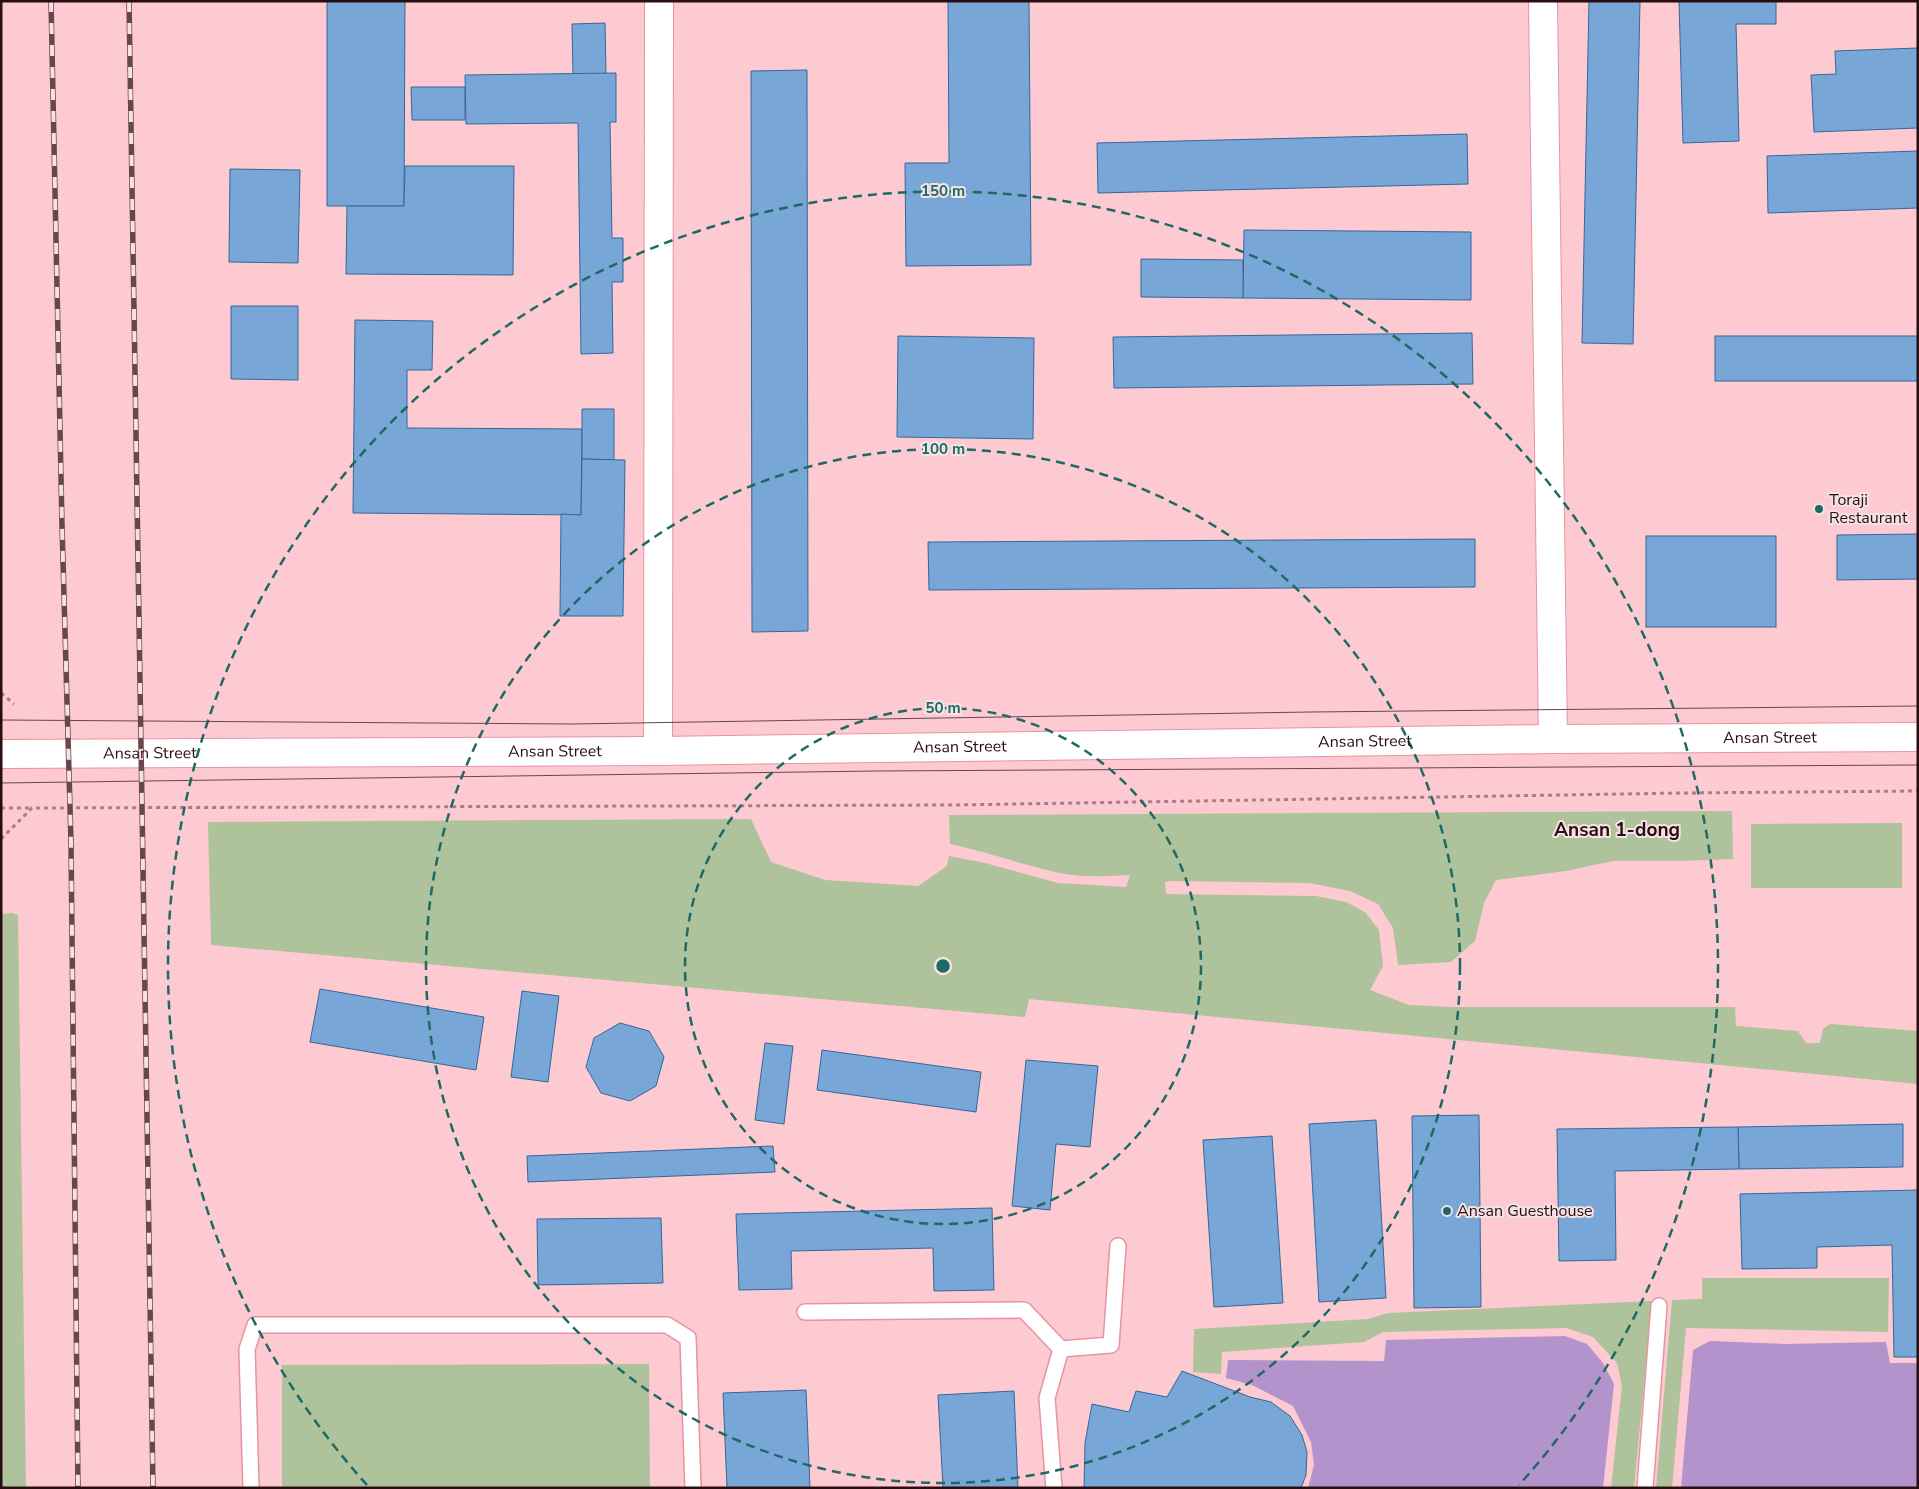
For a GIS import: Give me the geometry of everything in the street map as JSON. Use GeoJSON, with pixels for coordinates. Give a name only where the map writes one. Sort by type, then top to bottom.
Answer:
{"type":"FeatureCollection","features":[{"type":"Feature","properties":{"kind":"main road"},"geometry":{"type":"LineString","coordinates":[[658,751],[659,1]]}},
{"type":"Feature","properties":{"kind":"main road"},"geometry":{"type":"LineString","coordinates":[[1543,1],[1553,739]]}},
{"type":"Feature","properties":{"kind":"main road","name":"Ansan Street"},"geometry":{"type":"LineString","coordinates":[[1,754],[658,751],[1553,739],[1918,737]]}},
{"type":"Feature","properties":{"kind":"lane"},"geometry":{"type":"LineString","coordinates":[[1061,1349],[1111,1345],[1118,1246]]}},
{"type":"Feature","properties":{"kind":"lane"},"geometry":{"type":"LineString","coordinates":[[1645,1488],[1658,1306]]}},
{"type":"Feature","properties":{"kind":"lane"},"geometry":{"type":"LineString","coordinates":[[805,1312],[1024,1310],[1061,1349]]}},
{"type":"Feature","properties":{"kind":"lane"},"geometry":{"type":"LineString","coordinates":[[251,1488],[247,1349],[255,1325],[668,1325],[688,1338],[693,1488]]}},
{"type":"Feature","properties":{"kind":"lane"},"geometry":{"type":"LineString","coordinates":[[1054,1488],[1047,1398],[1061,1349]]}},
{"type":"Feature","properties":{"kind":"path"},"geometry":{"type":"LineString","coordinates":[[1,693],[14,704]]}},
{"type":"Feature","properties":{"kind":"path"},"geometry":{"type":"LineString","coordinates":[[1,808],[955,805],[1672,793],[1918,791]]}},
{"type":"Feature","properties":{"kind":"path"},"geometry":{"type":"LineString","coordinates":[[1,839],[32,808]]}},
{"type":"Feature","properties":{"kind":"green space"},"geometry":{"type":"Polygon","coordinates":[[[1732,811],[1733,859],[1613,861],[1566,871],[1496,880],[1484,903],[1475,941],[1451,962],[1398,965],[1393,928],[1378,904],[1350,891],[1309,883],[1170,881],[1165,882],[1166,894],[1316,896],[1346,902],[1365,912],[1379,930],[1383,966],[1370,990],[1409,1005],[1450,1007],[1735,1007],[1736,1026],[1798,1031],[1806,1043],[1820,1043],[1823,1029],[1830,1024],[1918,1031],[1918,1084],[1029,999],[1025,1017],[211,945],[208,822],[751,819],[771,862],[825,880],[918,886],[947,866],[949,856],[985,863],[1058,883],[1126,887],[1130,875],[1068,875],[950,844],[949,815],[1732,811]]]}},
{"type":"Feature","properties":{"kind":"green space"},"geometry":{"type":"Polygon","coordinates":[[[1902,823],[1902,888],[1751,888],[1751,824],[1902,823]]]}},
{"type":"Feature","properties":{"kind":"green space"},"geometry":{"type":"Polygon","coordinates":[[[12,913],[18,915],[26,1488],[1,1488],[1,914],[12,913]]]}},
{"type":"Feature","properties":{"kind":"green space"},"geometry":{"type":"Polygon","coordinates":[[[1702,1278],[1889,1278],[1888,1332],[1686,1328],[1672,1488],[1656,1488],[1672,1300],[1702,1299],[1702,1278]]]}},
{"type":"Feature","properties":{"kind":"green space"},"geometry":{"type":"Polygon","coordinates":[[[1652,1301],[1634,1488],[1611,1488],[1622,1386],[1617,1363],[1593,1337],[1566,1328],[1383,1332],[1364,1342],[1222,1352],[1221,1374],[1193,1372],[1194,1329],[1368,1319],[1388,1313],[1652,1301]]]}},
{"type":"Feature","properties":{"kind":"green space"},"geometry":{"type":"Polygon","coordinates":[[[649,1364],[650,1488],[282,1488],[282,1365],[649,1364]]]}},
{"type":"Feature","properties":{"kind":"shaded area"},"geometry":{"type":"Polygon","coordinates":[[[1565,1336],[1587,1344],[1603,1363],[1614,1384],[1603,1488],[1308,1488],[1314,1465],[1311,1442],[1293,1406],[1252,1385],[1226,1378],[1228,1360],[1384,1361],[1386,1340],[1565,1336]]]}},
{"type":"Feature","properties":{"kind":"shaded area"},"geometry":{"type":"Polygon","coordinates":[[[1710,1341],[1785,1344],[1886,1342],[1890,1363],[1918,1363],[1918,1488],[1681,1488],[1693,1350],[1710,1341]]]}},
{"type":"Feature","properties":{"kind":"building"},"geometry":{"type":"Polygon","coordinates":[[[327,1],[405,1],[404,206],[327,206],[327,1]]]}},
{"type":"Feature","properties":{"kind":"building"},"geometry":{"type":"Polygon","coordinates":[[[948,1],[1029,1],[1031,265],[906,266],[905,163],[949,163],[948,1]]]}},
{"type":"Feature","properties":{"kind":"building"},"geometry":{"type":"Polygon","coordinates":[[[1589,1],[1640,1],[1633,344],[1582,343],[1589,1]]]}},
{"type":"Feature","properties":{"kind":"building"},"geometry":{"type":"Polygon","coordinates":[[[1679,1],[1776,1],[1776,24],[1736,24],[1739,141],[1683,143],[1679,1]]]}},
{"type":"Feature","properties":{"kind":"building"},"geometry":{"type":"Polygon","coordinates":[[[605,23],[606,74],[573,74],[572,24],[605,23]]]}},
{"type":"Feature","properties":{"kind":"building"},"geometry":{"type":"Polygon","coordinates":[[[1918,48],[1918,128],[1814,132],[1811,75],[1836,74],[1835,51],[1918,48]]]}},
{"type":"Feature","properties":{"kind":"building"},"geometry":{"type":"Polygon","coordinates":[[[807,70],[808,631],[752,632],[751,71],[807,70]]]}},
{"type":"Feature","properties":{"kind":"building"},"geometry":{"type":"Polygon","coordinates":[[[616,73],[616,122],[610,122],[612,238],[623,238],[623,282],[612,282],[613,353],[581,354],[578,123],[466,124],[465,75],[616,73]]]}},
{"type":"Feature","properties":{"kind":"building"},"geometry":{"type":"Polygon","coordinates":[[[411,87],[465,87],[465,120],[412,120],[411,87]]]}},
{"type":"Feature","properties":{"kind":"building"},"geometry":{"type":"Polygon","coordinates":[[[1467,134],[1468,184],[1098,193],[1097,143],[1467,134]]]}},
{"type":"Feature","properties":{"kind":"building"},"geometry":{"type":"Polygon","coordinates":[[[1918,151],[1918,208],[1768,213],[1767,156],[1918,151]]]}},
{"type":"Feature","properties":{"kind":"building"},"geometry":{"type":"Polygon","coordinates":[[[405,166],[514,166],[513,275],[346,274],[347,206],[404,206],[405,166]]]}},
{"type":"Feature","properties":{"kind":"building"},"geometry":{"type":"Polygon","coordinates":[[[230,169],[300,170],[298,263],[229,262],[230,169]]]}},
{"type":"Feature","properties":{"kind":"building"},"geometry":{"type":"Polygon","coordinates":[[[1244,230],[1471,232],[1471,300],[1243,298],[1244,230]]]}},
{"type":"Feature","properties":{"kind":"building"},"geometry":{"type":"Polygon","coordinates":[[[1141,259],[1243,260],[1243,298],[1141,297],[1141,259]]]}},
{"type":"Feature","properties":{"kind":"building"},"geometry":{"type":"Polygon","coordinates":[[[231,306],[298,306],[298,380],[231,379],[231,306]]]}},
{"type":"Feature","properties":{"kind":"building"},"geometry":{"type":"Polygon","coordinates":[[[355,320],[433,321],[432,370],[407,370],[407,428],[582,429],[581,515],[353,513],[355,320]]]}},
{"type":"Feature","properties":{"kind":"building"},"geometry":{"type":"Polygon","coordinates":[[[1472,333],[1473,384],[1114,388],[1113,337],[1472,333]]]}},
{"type":"Feature","properties":{"kind":"building"},"geometry":{"type":"Polygon","coordinates":[[[898,336],[1034,338],[1033,439],[897,437],[898,336]]]}},
{"type":"Feature","properties":{"kind":"building"},"geometry":{"type":"Polygon","coordinates":[[[1715,336],[1918,336],[1918,381],[1715,381],[1715,336]]]}},
{"type":"Feature","properties":{"kind":"building"},"geometry":{"type":"Polygon","coordinates":[[[582,409],[614,409],[614,460],[582,459],[582,409]]]}},
{"type":"Feature","properties":{"kind":"building"},"geometry":{"type":"Polygon","coordinates":[[[582,459],[625,460],[623,616],[560,616],[561,514],[581,515],[582,459]]]}},
{"type":"Feature","properties":{"kind":"building"},"geometry":{"type":"Polygon","coordinates":[[[1918,534],[1918,579],[1837,580],[1837,535],[1918,534]]]}},
{"type":"Feature","properties":{"kind":"building"},"geometry":{"type":"Polygon","coordinates":[[[1646,536],[1776,536],[1776,627],[1646,627],[1646,536]]]}},
{"type":"Feature","properties":{"kind":"building"},"geometry":{"type":"Polygon","coordinates":[[[1475,539],[1475,587],[929,590],[928,542],[1475,539]]]}},
{"type":"Feature","properties":{"kind":"building"},"geometry":{"type":"Polygon","coordinates":[[[320,989],[484,1017],[476,1070],[310,1042],[320,989]]]}},
{"type":"Feature","properties":{"kind":"building"},"geometry":{"type":"Polygon","coordinates":[[[522,991],[559,996],[548,1082],[511,1077],[522,991]]]}},
{"type":"Feature","properties":{"kind":"building"},"geometry":{"type":"Polygon","coordinates":[[[620,1023],[649,1031],[664,1057],[656,1086],[630,1101],[601,1093],[586,1067],[594,1038],[620,1023]]]}},
{"type":"Feature","properties":{"kind":"building"},"geometry":{"type":"Polygon","coordinates":[[[765,1043],[793,1046],[784,1124],[755,1120],[765,1043]]]}},
{"type":"Feature","properties":{"kind":"building"},"geometry":{"type":"Polygon","coordinates":[[[822,1050],[981,1072],[976,1112],[817,1090],[822,1050]]]}},
{"type":"Feature","properties":{"kind":"building"},"geometry":{"type":"Polygon","coordinates":[[[1026,1060],[1098,1066],[1090,1147],[1056,1144],[1050,1210],[1012,1206],[1026,1060]]]}},
{"type":"Feature","properties":{"kind":"building","name":"Ansan Guesthouse"},"geometry":{"type":"Polygon","coordinates":[[[1479,1115],[1481,1307],[1414,1308],[1412,1116],[1479,1115]]]}},
{"type":"Feature","properties":{"kind":"building"},"geometry":{"type":"Polygon","coordinates":[[[1376,1120],[1386,1298],[1319,1302],[1309,1124],[1376,1120]]]}},
{"type":"Feature","properties":{"kind":"building"},"geometry":{"type":"Polygon","coordinates":[[[1903,1124],[1903,1167],[1739,1169],[1738,1127],[1903,1124]]]}},
{"type":"Feature","properties":{"kind":"building"},"geometry":{"type":"Polygon","coordinates":[[[1738,1127],[1739,1169],[1615,1171],[1616,1260],[1559,1261],[1557,1129],[1738,1127]]]}},
{"type":"Feature","properties":{"kind":"building"},"geometry":{"type":"Polygon","coordinates":[[[1272,1136],[1283,1303],[1214,1307],[1203,1140],[1272,1136]]]}},
{"type":"Feature","properties":{"kind":"building"},"geometry":{"type":"Polygon","coordinates":[[[773,1146],[775,1172],[528,1182],[527,1156],[773,1146]]]}},
{"type":"Feature","properties":{"kind":"building"},"geometry":{"type":"Polygon","coordinates":[[[1918,1190],[1918,1357],[1894,1357],[1892,1245],[1817,1247],[1817,1268],[1742,1269],[1740,1194],[1918,1190]]]}},
{"type":"Feature","properties":{"kind":"building"},"geometry":{"type":"Polygon","coordinates":[[[992,1208],[994,1290],[934,1291],[933,1248],[791,1251],[792,1289],[739,1290],[736,1214],[992,1208]]]}},
{"type":"Feature","properties":{"kind":"building"},"geometry":{"type":"Polygon","coordinates":[[[661,1218],[663,1283],[538,1285],[537,1219],[661,1218]]]}},
{"type":"Feature","properties":{"kind":"building"},"geometry":{"type":"Polygon","coordinates":[[[1182,1371],[1250,1397],[1271,1402],[1290,1416],[1302,1435],[1307,1452],[1306,1475],[1301,1488],[1084,1488],[1085,1443],[1092,1404],[1129,1412],[1136,1391],[1167,1397],[1182,1371]]]}},
{"type":"Feature","properties":{"kind":"building"},"geometry":{"type":"Polygon","coordinates":[[[806,1390],[810,1488],[727,1488],[723,1393],[806,1390]]]}},
{"type":"Feature","properties":{"kind":"building"},"geometry":{"type":"Polygon","coordinates":[[[1014,1391],[1018,1488],[943,1488],[938,1395],[1014,1391]]]}},
{"type":"Feature","properties":{"kind":"tram line"},"geometry":{"type":"LineString","coordinates":[[1,720],[572,724],[1310,712],[1918,706]]}},
{"type":"Feature","properties":{"kind":"tram line"},"geometry":{"type":"LineString","coordinates":[[1,783],[876,771],[1918,765]]}},
{"type":"Feature","properties":{"kind":"railway"},"geometry":{"type":"LineString","coordinates":[[51,1],[71,843],[78,1488]]}},
{"type":"Feature","properties":{"kind":"railway"},"geometry":{"type":"LineString","coordinates":[[129,1],[153,1488]]}},
{"type":"Feature","properties":{"kind":"place","name":"Toraji Restaurant"},"geometry":{"type":"Point","coordinates":[1819,509]}},
{"type":"Feature","properties":{"kind":"place","name":"Ansan Guesthouse"},"geometry":{"type":"Point","coordinates":[1447,1211]}},
{"type":"Feature","properties":{"kind":"district","name":"Ansan 1-dong"},"geometry":{"type":"Point","coordinates":[1617,830]}}]}
